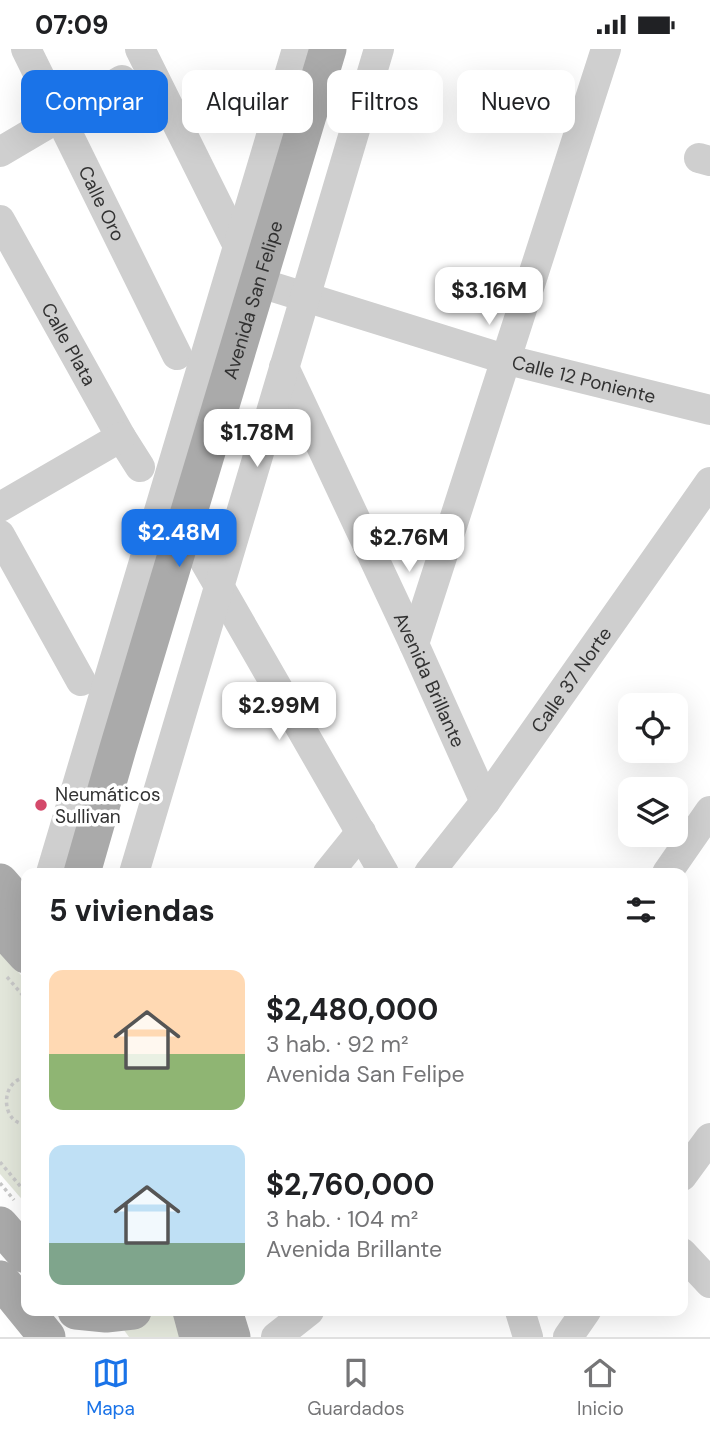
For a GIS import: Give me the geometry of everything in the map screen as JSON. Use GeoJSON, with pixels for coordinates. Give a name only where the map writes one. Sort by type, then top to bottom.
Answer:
{"type":"FeatureCollection","features":[{"type":"Feature","properties":{"kind":"main road","name":"Avenida San Felipe"},"geometry":{"type":"LineString","coordinates":[[281,289],[328,49]]}},
{"type":"Feature","properties":{"kind":"main road","name":"Avenida San Felipe"},"geometry":{"type":"LineString","coordinates":[[107,868],[351,49]]}},
{"type":"Feature","properties":{"kind":"main road","name":"Avenida San Felipe"},"geometry":{"type":"LineString","coordinates":[[84,868],[201,556]]}},
{"type":"Feature","properties":{"kind":"main road"},"geometry":{"type":"LineString","coordinates":[[0,882],[21,906]]}},
{"type":"Feature","properties":{"kind":"main road"},"geometry":{"type":"LineString","coordinates":[[0,926],[21,949]]}},
{"type":"Feature","properties":{"kind":"main road"},"geometry":{"type":"LineString","coordinates":[[0,1225],[21,1249]]}},
{"type":"Feature","properties":{"kind":"main road"},"geometry":{"type":"LineString","coordinates":[[28,1316],[47,1337]]}},
{"type":"Feature","properties":{"kind":"main road"},"geometry":{"type":"LineString","coordinates":[[80,1316],[96,1337]]}},
{"type":"Feature","properties":{"kind":"main road"},"geometry":{"type":"LineString","coordinates":[[192,1316],[198,1337]]}},
{"type":"Feature","properties":{"kind":"main road"},"geometry":{"type":"LineString","coordinates":[[226,1316],[232,1337]]}},
{"type":"Feature","properties":{"kind":"street","name":"Calle Oro"},"geometry":{"type":"LineString","coordinates":[[26,49],[36,70]]}},
{"type":"Feature","properties":{"kind":"street"},"geometry":{"type":"LineString","coordinates":[[140,49],[238,246]]}},
{"type":"Feature","properties":{"kind":"street","name":"Avenida San Felipe"},"geometry":{"type":"LineString","coordinates":[[52,868],[297,49]]}},
{"type":"Feature","properties":{"kind":"street","name":"Avenida San Felipe"},"geometry":{"type":"LineString","coordinates":[[135,868],[201,556],[284,367],[281,289],[379,49]]}},
{"type":"Feature","properties":{"kind":"street"},"geometry":{"type":"LineString","coordinates":[[414,644],[508,360],[606,49]]}},
{"type":"Feature","properties":{"kind":"street"},"geometry":{"type":"LineString","coordinates":[[0,152],[33,133]]}},
{"type":"Feature","properties":{"kind":"street","name":"Calle Oro"},"geometry":{"type":"LineString","coordinates":[[66,133],[177,355]]}},
{"type":"Feature","properties":{"kind":"street","name":"Calle Plata"},"geometry":{"type":"LineString","coordinates":[[0,220],[140,467]]}},
{"type":"Feature","properties":{"kind":"street","name":"Calle 12 Poniente"},"geometry":{"type":"LineString","coordinates":[[281,289],[508,360],[710,410]]}},
{"type":"Feature","properties":{"kind":"street","name":"Avenida Brillante"},"geometry":{"type":"LineString","coordinates":[[284,367],[485,802]]}},
{"type":"Feature","properties":{"kind":"street"},"geometry":{"type":"LineString","coordinates":[[0,507],[121,437]]}},
{"type":"Feature","properties":{"kind":"street","name":"Calle 37 Norte"},"geometry":{"type":"LineString","coordinates":[[433,868],[485,802],[710,482]]}},
{"type":"Feature","properties":{"kind":"street"},"geometry":{"type":"LineString","coordinates":[[0,535],[82,681]]}},
{"type":"Feature","properties":{"kind":"street"},"geometry":{"type":"LineString","coordinates":[[201,556],[381,868]]}},
{"type":"Feature","properties":{"kind":"street"},"geometry":{"type":"LineString","coordinates":[[670,868],[710,811]]}},
{"type":"Feature","properties":{"kind":"street"},"geometry":{"type":"LineString","coordinates":[[332,868],[361,832]]}},
{"type":"Feature","properties":{"kind":"street"},"geometry":{"type":"LineString","coordinates":[[688,1168],[710,1138]]}},
{"type":"Feature","properties":{"kind":"street"},"geometry":{"type":"LineString","coordinates":[[688,1259],[710,1283]]}},
{"type":"Feature","properties":{"kind":"street"},"geometry":{"type":"LineString","coordinates":[[276,1337],[303,1316]]}},
{"type":"Feature","properties":{"kind":"street"},"geometry":{"type":"LineString","coordinates":[[522,1316],[528,1337]]}},
{"type":"Feature","properties":{"kind":"street"},"geometry":{"type":"LineString","coordinates":[[568,1337],[583,1316]]}},
{"type":"Feature","properties":{"kind":"path"},"geometry":{"type":"LineString","coordinates":[[0,970],[21,993]]}},
{"type":"Feature","properties":{"kind":"path"},"geometry":{"type":"LineString","coordinates":[[21,1078],[9,1083],[1,1095],[1,1103],[7,1117],[21,1123]]}},
{"type":"Feature","properties":{"kind":"path"},"geometry":{"type":"LineString","coordinates":[[0,1162],[21,1187]]}},
{"type":"Feature","properties":{"kind":"shaded area"},"geometry":{"type":"Polygon","coordinates":[[[0,950],[21,975],[21,1198],[0,1174],[0,950]]]}},
{"type":"Feature","properties":{"kind":"shaded area"},"geometry":{"type":"Polygon","coordinates":[[[114,1316],[182,1316],[189,1337],[129,1337],[114,1316]]]}},
{"type":"Feature","properties":{"kind":"place","name":"Neumáticos Sullivan"},"geometry":{"type":"Point","coordinates":[41,805]}}]}
